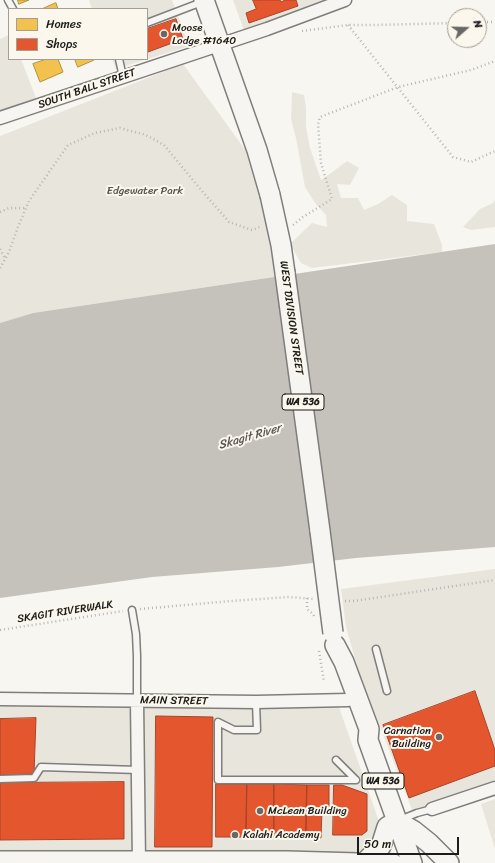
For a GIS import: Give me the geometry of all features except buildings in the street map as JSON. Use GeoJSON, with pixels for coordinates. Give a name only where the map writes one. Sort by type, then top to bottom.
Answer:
{"type":"FeatureCollection","features":[{"type":"Feature","properties":{"kind":"main road","name":"WEST DIVISION STREET"},"geometry":{"type":"LineString","coordinates":[[204,0],[257,150],[270,195],[281,245],[329,641],[360,732],[368,740]]}},
{"type":"Feature","properties":{"kind":"main road","name":"WEST DIVISION STREET"},"geometry":{"type":"LineString","coordinates":[[329,641],[344,662],[369,729],[368,740],[412,863]]}},
{"type":"Feature","properties":{"kind":"main road"},"geometry":{"type":"LineString","coordinates":[[365,862],[381,846],[387,827],[397,821],[424,839],[449,863]]}},
{"type":"Feature","properties":{"kind":"street","name":"SOUTH BALL STREET"},"geometry":{"type":"LineString","coordinates":[[0,118],[267,29],[346,0]]}},
{"type":"Feature","properties":{"kind":"street","name":"MAIN STREET"},"geometry":{"type":"LineString","coordinates":[[0,699],[256,702],[348,700]]}},
{"type":"Feature","properties":{"kind":"street"},"geometry":{"type":"LineString","coordinates":[[137,701],[138,862]]}},
{"type":"Feature","properties":{"kind":"street"},"geometry":{"type":"LineString","coordinates":[[432,809],[495,788]]}},
{"type":"Feature","properties":{"kind":"street"},"geometry":{"type":"LineString","coordinates":[[0,860],[394,863]]}},
{"type":"Feature","properties":{"kind":"lane"},"geometry":{"type":"LineString","coordinates":[[148,23],[204,0]]}},
{"type":"Feature","properties":{"kind":"lane"},"geometry":{"type":"LineString","coordinates":[[118,60],[123,77]]}},
{"type":"Feature","properties":{"kind":"lane"},"geometry":{"type":"LineString","coordinates":[[132,610],[136,634],[137,701]]}},
{"type":"Feature","properties":{"kind":"lane"},"geometry":{"type":"LineString","coordinates":[[376,649],[387,692]]}},
{"type":"Feature","properties":{"kind":"lane"},"geometry":{"type":"LineString","coordinates":[[256,702],[257,730],[234,730],[218,722],[218,780],[356,780],[336,760]]}},
{"type":"Feature","properties":{"kind":"lane"},"geometry":{"type":"LineString","coordinates":[[0,779],[34,778],[41,767],[138,770]]}},
{"type":"Feature","properties":{"kind":"lane"},"geometry":{"type":"LineString","coordinates":[[397,821],[416,813],[432,809]]}},
{"type":"Feature","properties":{"kind":"path"},"geometry":{"type":"LineString","coordinates":[[300,31],[348,25],[447,23]]}},
{"type":"Feature","properties":{"kind":"path"},"geometry":{"type":"LineString","coordinates":[[348,25],[453,157],[471,162],[495,151]]}},
{"type":"Feature","properties":{"kind":"path"},"geometry":{"type":"LineString","coordinates":[[291,226],[332,199],[320,163],[318,124],[320,117],[398,86],[471,70],[495,61]]}},
{"type":"Feature","properties":{"kind":"path"},"geometry":{"type":"LineString","coordinates":[[0,268],[10,252],[18,227],[29,201],[68,145],[95,133],[120,128],[146,135],[164,145],[229,222],[252,230],[261,226],[269,226]]}},
{"type":"Feature","properties":{"kind":"path"},"geometry":{"type":"LineString","coordinates":[[0,212],[9,208],[26,208]]}},
{"type":"Feature","properties":{"kind":"path"},"geometry":{"type":"LineString","coordinates":[[0,249],[6,258]]}},
{"type":"Feature","properties":{"kind":"path"},"geometry":{"type":"LineString","coordinates":[[307,598],[307,609],[313,614],[314,622]]}},
{"type":"Feature","properties":{"kind":"path","name":"SKAGIT RIVERWALK"},"geometry":{"type":"LineString","coordinates":[[0,630],[132,610]]}},
{"type":"Feature","properties":{"kind":"path"},"geometry":{"type":"LineString","coordinates":[[324,682],[329,641]]}},
{"type":"Feature","properties":{"kind":"shaded area"},"geometry":{"type":"Polygon","coordinates":[[[89,0],[172,0],[189,46],[148,59],[148,8],[92,8],[89,0]]]}},
{"type":"Feature","properties":{"kind":"shaded area"},"geometry":{"type":"Polygon","coordinates":[[[233,0],[326,0],[326,1],[244,30],[233,0]]]}},
{"type":"Feature","properties":{"kind":"shaded area"},"geometry":{"type":"Polygon","coordinates":[[[8,35],[8,60],[21,60],[36,98],[0,111],[0,39],[8,35]]]}},
{"type":"Feature","properties":{"kind":"shaded area"},"geometry":{"type":"Polygon","coordinates":[[[112,60],[145,60],[116,69],[112,60]]]}},
{"type":"Feature","properties":{"kind":"shaded area","name":"Edgewater Park"},"geometry":{"type":"Polygon","coordinates":[[[183,64],[265,177],[287,275],[33,313],[0,323],[0,136],[183,64]]]}},
{"type":"Feature","properties":{"kind":"shaded area"},"geometry":{"type":"Polygon","coordinates":[[[292,92],[304,95],[306,127],[310,148],[321,180],[347,161],[359,168],[350,185],[337,184],[341,198],[358,198],[364,210],[378,204],[392,195],[407,205],[407,221],[434,224],[442,245],[442,252],[312,268],[301,263],[290,244],[312,223],[327,227],[326,215],[315,203],[305,187],[291,119],[292,92]]]}},
{"type":"Feature","properties":{"kind":"shaded area"},"geometry":{"type":"Polygon","coordinates":[[[495,200],[495,227],[471,230],[463,227],[480,209],[493,203],[495,200]]]}},
{"type":"Feature","properties":{"kind":"shaded area"},"geometry":{"type":"Polygon","coordinates":[[[495,569],[495,786],[414,815],[358,669],[346,627],[341,589],[495,569]]]}},
{"type":"Feature","properties":{"kind":"shaded area"},"geometry":{"type":"Polygon","coordinates":[[[0,705],[339,707],[390,853],[0,850],[0,705]]]}},
{"type":"Feature","properties":{"kind":"shaded area"},"geometry":{"type":"Polygon","coordinates":[[[495,799],[495,849],[481,804],[495,799]]]}},
{"type":"Feature","properties":{"kind":"water","name":"Skagit River"},"geometry":{"type":"Polygon","coordinates":[[[495,244],[495,547],[152,577],[0,598],[0,323],[33,313],[495,244]]]}},
{"type":"Feature","properties":{"kind":"place","name":"Moose Lodge #1640"},"geometry":{"type":"Point","coordinates":[164,34]}},
{"type":"Feature","properties":{"kind":"place","name":"Carnation Building"},"geometry":{"type":"Point","coordinates":[439,737]}},
{"type":"Feature","properties":{"kind":"place","name":"McLean Building"},"geometry":{"type":"Point","coordinates":[260,811]}},
{"type":"Feature","properties":{"kind":"place","name":"Kalahi Academy"},"geometry":{"type":"Point","coordinates":[235,835]}}]}
